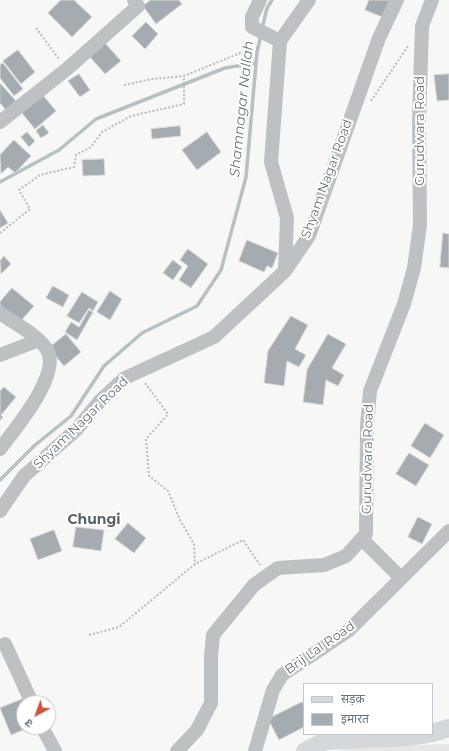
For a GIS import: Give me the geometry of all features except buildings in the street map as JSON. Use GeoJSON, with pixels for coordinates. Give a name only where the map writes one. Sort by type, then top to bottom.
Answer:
{"type":"FeatureCollection","features":[{"type":"Feature","properties":{"kind":"main road"},"geometry":{"type":"LineString","coordinates":[[433,733],[449,728]]}},
{"type":"Feature","properties":{"kind":"main road"},"geometry":{"type":"LineString","coordinates":[[305,751],[325,741],[408,737],[421,735]]}},
{"type":"Feature","properties":{"kind":"street"},"geometry":{"type":"LineString","coordinates":[[0,122],[66,69],[138,6],[134,0]]}},
{"type":"Feature","properties":{"kind":"street"},"geometry":{"type":"LineString","coordinates":[[260,0],[252,17],[252,28],[276,39]]}},
{"type":"Feature","properties":{"kind":"street"},"geometry":{"type":"LineString","coordinates":[[285,271],[287,218],[271,162],[276,39],[309,0]]}},
{"type":"Feature","properties":{"kind":"street","name":"Shyam Nagar Road"},"geometry":{"type":"LineString","coordinates":[[0,511],[24,476],[76,430],[100,401],[125,378],[214,337],[285,271],[309,236],[379,38],[397,0]]}},
{"type":"Feature","properties":{"kind":"street","name":"Gurudwara Road"},"geometry":{"type":"LineString","coordinates":[[362,539],[366,534],[367,426],[370,390],[404,304],[414,268],[419,232],[418,122],[422,26],[432,0]]}},
{"type":"Feature","properties":{"kind":"street"},"geometry":{"type":"LineString","coordinates":[[0,313],[39,340],[47,350],[50,365],[37,398],[0,449]]}},
{"type":"Feature","properties":{"kind":"street"},"geometry":{"type":"LineString","coordinates":[[0,355],[39,340]]}},
{"type":"Feature","properties":{"kind":"street","name":"Brij Lal Road"},"geometry":{"type":"LineString","coordinates":[[256,751],[273,690],[282,675],[348,631],[449,531]]}},
{"type":"Feature","properties":{"kind":"street"},"geometry":{"type":"LineString","coordinates":[[177,751],[197,730],[211,703],[211,656],[213,635],[254,585],[278,568],[324,565],[346,556],[362,539],[401,578]]}},
{"type":"Feature","properties":{"kind":"street"},"geometry":{"type":"LineString","coordinates":[[5,644],[28,695]]}},
{"type":"Feature","properties":{"kind":"street"},"geometry":{"type":"LineString","coordinates":[[46,735],[55,751]]}},
{"type":"Feature","properties":{"kind":"path"},"geometry":{"type":"LineString","coordinates":[[36,28],[66,69]]}},
{"type":"Feature","properties":{"kind":"path"},"geometry":{"type":"LineString","coordinates":[[124,85],[152,79],[184,76],[245,51],[252,28]]}},
{"type":"Feature","properties":{"kind":"path"},"geometry":{"type":"LineString","coordinates":[[369,105],[409,45]]}},
{"type":"Feature","properties":{"kind":"path"},"geometry":{"type":"LineString","coordinates":[[0,233],[30,209],[19,190],[40,175],[74,167],[76,155],[91,147],[102,132],[131,116],[184,104],[184,76]]}},
{"type":"Feature","properties":{"kind":"path"},"geometry":{"type":"LineString","coordinates":[[142,370],[145,383],[168,414],[146,439],[149,476],[168,491],[180,520],[194,544],[195,564]]}},
{"type":"Feature","properties":{"kind":"path"},"geometry":{"type":"LineString","coordinates":[[90,635],[118,627],[195,564],[244,540],[268,576]]}},
{"type":"Feature","properties":{"kind":"shaded area"},"geometry":{"type":"Polygon","coordinates":[[[449,744],[449,751],[336,751],[356,747],[449,744]]]}},
{"type":"Feature","properties":{"kind":"waterway","name":"Shamnagar Nallah"},"geometry":{"type":"LineString","coordinates":[[262,29],[267,8],[272,0]]}},
{"type":"Feature","properties":{"kind":"waterway","name":"Shamnagar Nallah"},"geometry":{"type":"LineString","coordinates":[[0,480],[34,446],[71,416],[104,366],[142,333],[197,306],[221,270],[246,177],[257,52],[261,35]]}},
{"type":"Feature","properties":{"kind":"waterway"},"geometry":{"type":"LineString","coordinates":[[0,182],[59,150],[96,119],[225,68],[256,63]]}},
{"type":"Feature","properties":{"kind":"district","name":"Chungi"},"geometry":{"type":"Point","coordinates":[94,520]}}]}
